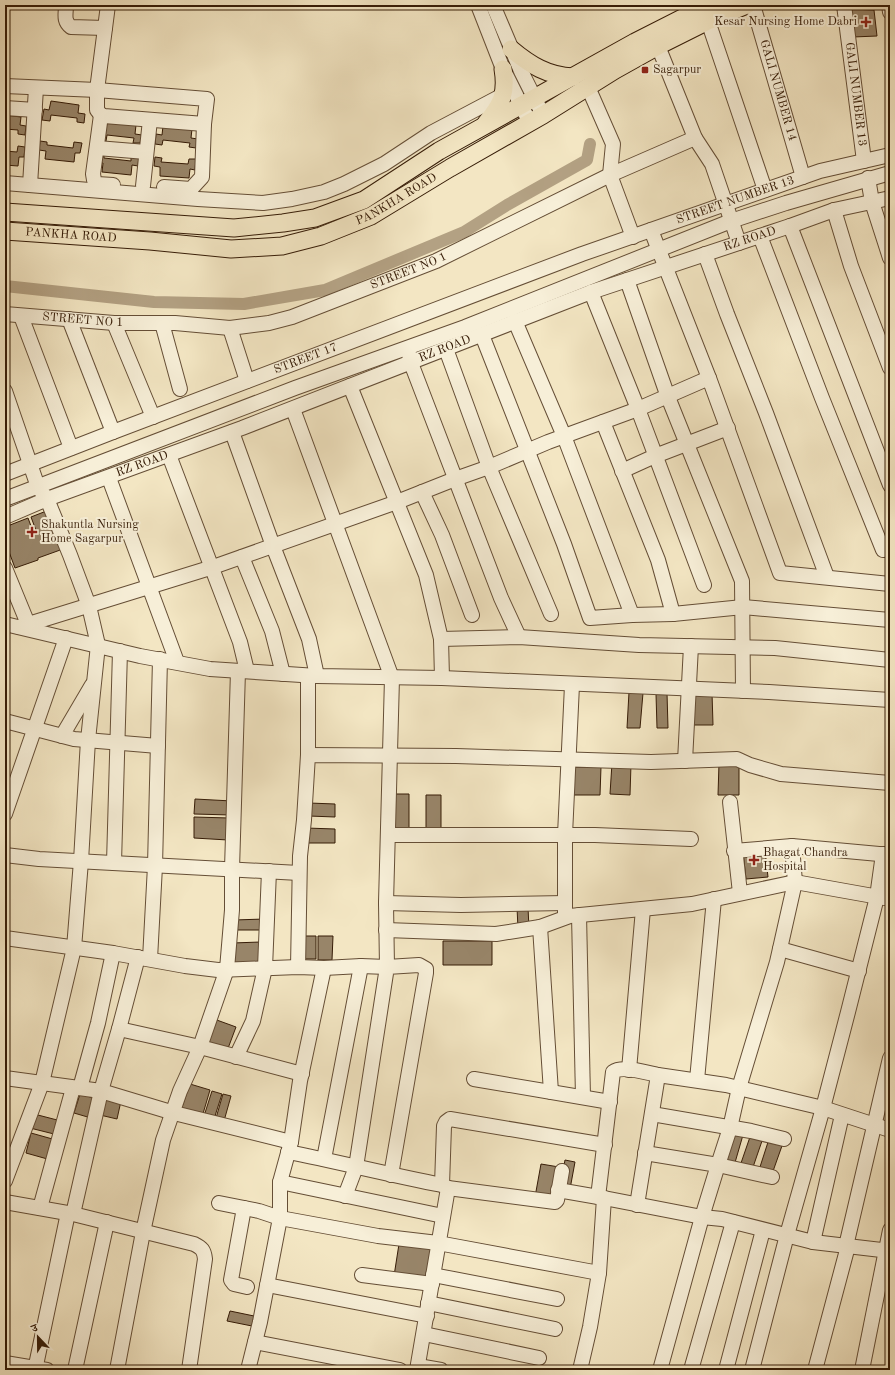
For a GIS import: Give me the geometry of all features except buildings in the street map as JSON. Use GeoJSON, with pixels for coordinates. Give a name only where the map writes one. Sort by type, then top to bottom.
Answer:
{"type":"FeatureCollection","features":[{"type":"Feature","properties":{"kind":"main road","name":"PANKHA ROAD"},"geometry":{"type":"LineString","coordinates":[[5,212],[234,228],[315,218],[364,200],[439,151],[635,42],[708,13],[747,5]]}},
{"type":"Feature","properties":{"kind":"main road","name":"PANKHA ROAD"},"geometry":{"type":"LineString","coordinates":[[5,231],[150,241],[230,250],[282,246],[321,236],[371,216],[536,119],[615,70],[658,46],[708,13]]}},
{"type":"Feature","properties":{"kind":"main road"},"geometry":{"type":"LineString","coordinates":[[512,48],[532,65],[542,70],[562,76],[574,77]]}},
{"type":"Feature","properties":{"kind":"main road"},"geometry":{"type":"LineString","coordinates":[[484,126],[497,109],[503,96],[505,83],[503,69]]}},
{"type":"Feature","properties":{"kind":"street"},"geometry":{"type":"LineString","coordinates":[[66,5],[65,18],[67,24],[71,27],[105,28]]}},
{"type":"Feature","properties":{"kind":"street"},"geometry":{"type":"LineString","coordinates":[[108,5],[97,90],[97,110],[101,115],[204,124]]}},
{"type":"Feature","properties":{"kind":"street"},"geometry":{"type":"LineString","coordinates":[[478,5],[503,69],[527,102],[536,119]]}},
{"type":"Feature","properties":{"kind":"street"},"geometry":{"type":"LineString","coordinates":[[493,5],[512,48],[527,102]]}},
{"type":"Feature","properties":{"kind":"street","name":"GALI NUMBER 14"},"geometry":{"type":"LineString","coordinates":[[753,5],[803,177]]}},
{"type":"Feature","properties":{"kind":"street","name":"GALI NUMBER 13"},"geometry":{"type":"LineString","coordinates":[[844,5],[864,161]]}},
{"type":"Feature","properties":{"kind":"street"},"geometry":{"type":"LineString","coordinates":[[889,5],[890,12]]}},
{"type":"Feature","properties":{"kind":"street"},"geometry":{"type":"LineString","coordinates":[[708,13],[765,190]]}},
{"type":"Feature","properties":{"kind":"street"},"geometry":{"type":"LineString","coordinates":[[658,46],[695,138],[712,164],[739,243]]}},
{"type":"Feature","properties":{"kind":"street"},"geometry":{"type":"LineString","coordinates":[[5,86],[97,90],[207,99],[204,124],[202,177],[199,182],[192,189],[97,184],[94,180],[93,174],[101,115]]}},
{"type":"Feature","properties":{"kind":"street"},"geometry":{"type":"LineString","coordinates":[[588,87],[613,144],[610,175],[633,237]]}},
{"type":"Feature","properties":{"kind":"street"},"geometry":{"type":"LineString","coordinates":[[30,185],[36,88]]}},
{"type":"Feature","properties":{"kind":"street"},"geometry":{"type":"LineString","coordinates":[[5,183],[206,200],[263,203],[292,199],[324,192],[344,184],[384,164],[431,133],[503,96]]}},
{"type":"Feature","properties":{"kind":"street"},"geometry":{"type":"LineString","coordinates":[[5,108],[35,110]]}},
{"type":"Feature","properties":{"kind":"street"},"geometry":{"type":"LineString","coordinates":[[143,186],[150,120]]}},
{"type":"Feature","properties":{"kind":"street","name":"STREET NO 1"},"geometry":{"type":"LineString","coordinates":[[5,314],[114,323],[162,323],[230,328],[269,323],[292,317],[436,261],[610,175],[695,138]]}},
{"type":"Feature","properties":{"kind":"street"},"geometry":{"type":"LineString","coordinates":[[97,148],[146,152]]}},
{"type":"Feature","properties":{"kind":"street","name":"STREET NUMBER 13"},"geometry":{"type":"LineString","coordinates":[[582,254],[820,171],[890,155]]}},
{"type":"Feature","properties":{"kind":"street"},"geometry":{"type":"LineString","coordinates":[[5,499],[296,388],[465,327],[731,221],[868,178],[890,173]]}},
{"type":"Feature","properties":{"kind":"street"},"geometry":{"type":"LineString","coordinates":[[868,178],[872,202],[890,258]]}},
{"type":"Feature","properties":{"kind":"street","name":"RZ ROAD"},"geometry":{"type":"LineString","coordinates":[[5,516],[293,409],[590,292],[834,210],[890,198]]}},
{"type":"Feature","properties":{"kind":"street"},"geometry":{"type":"LineString","coordinates":[[834,210],[852,266],[890,368]]}},
{"type":"Feature","properties":{"kind":"street"},"geometry":{"type":"LineString","coordinates":[[790,226],[890,485]]}},
{"type":"Feature","properties":{"kind":"street"},"geometry":{"type":"LineString","coordinates":[[652,230],[728,428],[780,573],[890,584]]}},
{"type":"Feature","properties":{"kind":"street"},"geometry":{"type":"LineString","coordinates":[[760,236],[822,398],[883,550]]}},
{"type":"Feature","properties":{"kind":"street","name":"STREET 17"},"geometry":{"type":"LineString","coordinates":[[5,474],[582,254]]}},
{"type":"Feature","properties":{"kind":"street"},"geometry":{"type":"LineString","coordinates":[[705,254],[766,413],[826,578]]}},
{"type":"Feature","properties":{"kind":"street"},"geometry":{"type":"LineString","coordinates":[[627,280],[668,397],[742,581],[742,691]]}},
{"type":"Feature","properties":{"kind":"street"},"geometry":{"type":"LineString","coordinates":[[590,292],[638,409],[704,585]]}},
{"type":"Feature","properties":{"kind":"street"},"geometry":{"type":"LineString","coordinates":[[21,316],[71,448]]}},
{"type":"Feature","properties":{"kind":"street"},"geometry":{"type":"LineString","coordinates":[[69,319],[113,432]]}},
{"type":"Feature","properties":{"kind":"street"},"geometry":{"type":"LineString","coordinates":[[515,321],[564,436],[632,615]]}},
{"type":"Feature","properties":{"kind":"street"},"geometry":{"type":"LineString","coordinates":[[114,323],[153,417]]}},
{"type":"Feature","properties":{"kind":"street"},"geometry":{"type":"LineString","coordinates":[[162,323],[180,389]]}},
{"type":"Feature","properties":{"kind":"street"},"geometry":{"type":"LineString","coordinates":[[230,328],[247,381]]}},
{"type":"Feature","properties":{"kind":"street"},"geometry":{"type":"LineString","coordinates":[[482,335],[564,544],[590,618],[674,614],[743,607],[890,620]]}},
{"type":"Feature","properties":{"kind":"street"},"geometry":{"type":"LineString","coordinates":[[408,347],[411,363],[455,479],[501,598],[519,637]]}},
{"type":"Feature","properties":{"kind":"street"},"geometry":{"type":"LineString","coordinates":[[446,349],[489,467],[550,614]]}},
{"type":"Feature","properties":{"kind":"street"},"geometry":{"type":"LineString","coordinates":[[17,625],[89,606],[213,567],[398,502],[489,467],[526,450],[638,409],[709,378]]}},
{"type":"Feature","properties":{"kind":"street"},"geometry":{"type":"LineString","coordinates":[[350,386],[398,502],[426,575],[441,639],[442,678]]}},
{"type":"Feature","properties":{"kind":"street"},"geometry":{"type":"LineString","coordinates":[[5,391],[38,487],[47,500],[89,606],[98,645],[88,740],[74,948],[42,1083],[5,1181]]}},
{"type":"Feature","properties":{"kind":"street"},"geometry":{"type":"LineString","coordinates":[[293,409],[392,678],[386,903],[387,967],[356,1167],[345,1196]]}},
{"type":"Feature","properties":{"kind":"street"},"geometry":{"type":"LineString","coordinates":[[602,422],[658,560],[674,614]]}},
{"type":"Feature","properties":{"kind":"street"},"geometry":{"type":"LineString","coordinates":[[622,471],[687,443],[728,428]]}},
{"type":"Feature","properties":{"kind":"street"},"geometry":{"type":"LineString","coordinates":[[232,432],[273,546],[309,639],[312,676],[308,755],[299,873],[298,967]]}},
{"type":"Feature","properties":{"kind":"street"},"geometry":{"type":"LineString","coordinates":[[116,1370],[163,1140],[174,1113],[180,1091],[200,1047],[227,969],[232,910],[232,869],[242,671],[240,642],[213,567],[169,455]]}},
{"type":"Feature","properties":{"kind":"street"},"geometry":{"type":"LineString","coordinates":[[109,478],[177,662]]}},
{"type":"Feature","properties":{"kind":"street"},"geometry":{"type":"LineString","coordinates":[[422,492],[442,535],[472,615]]}},
{"type":"Feature","properties":{"kind":"street"},"geometry":{"type":"LineString","coordinates":[[242,557],[272,631],[283,674]]}},
{"type":"Feature","properties":{"kind":"street"},"geometry":{"type":"LineString","coordinates":[[5,568],[17,625]]}},
{"type":"Feature","properties":{"kind":"street"},"geometry":{"type":"LineString","coordinates":[[17,625],[120,651],[210,669],[312,676],[442,678],[572,685],[742,691],[890,700]]}},
{"type":"Feature","properties":{"kind":"street"},"geometry":{"type":"LineString","coordinates":[[441,639],[519,637],[639,645],[775,648],[890,660]]}},
{"type":"Feature","properties":{"kind":"street"},"geometry":{"type":"LineString","coordinates":[[5,814],[66,638]]}},
{"type":"Feature","properties":{"kind":"street"},"geometry":{"type":"LineString","coordinates":[[685,761],[691,646]]}},
{"type":"Feature","properties":{"kind":"street"},"geometry":{"type":"LineString","coordinates":[[114,863],[120,651]]}},
{"type":"Feature","properties":{"kind":"street"},"geometry":{"type":"LineString","coordinates":[[5,1363],[39,1369],[70,1213],[101,1091],[119,1029],[144,958],[155,866],[160,659]]}},
{"type":"Feature","properties":{"kind":"street"},"geometry":{"type":"LineString","coordinates":[[62,736],[94,680]]}},
{"type":"Feature","properties":{"kind":"street"},"geometry":{"type":"LineString","coordinates":[[565,918],[565,835],[572,685]]}},
{"type":"Feature","properties":{"kind":"street"},"geometry":{"type":"LineString","coordinates":[[5,721],[74,739],[158,746]]}},
{"type":"Feature","properties":{"kind":"street"},"geometry":{"type":"LineString","coordinates":[[308,755],[456,756],[651,762],[737,759],[750,765],[781,774],[890,783]]}},
{"type":"Feature","properties":{"kind":"street"},"geometry":{"type":"LineString","coordinates":[[730,802],[734,851],[740,893]]}},
{"type":"Feature","properties":{"kind":"street"},"geometry":{"type":"LineString","coordinates":[[388,835],[565,835],[691,839]]}},
{"type":"Feature","properties":{"kind":"street"},"geometry":{"type":"LineString","coordinates":[[734,851],[792,846],[886,854],[883,898],[859,971],[752,1370]]}},
{"type":"Feature","properties":{"kind":"street"},"geometry":{"type":"LineString","coordinates":[[660,1370],[702,1217],[730,1128],[739,1088],[780,949],[795,882],[792,846]]}},
{"type":"Feature","properties":{"kind":"street"},"geometry":{"type":"LineString","coordinates":[[5,855],[39,859],[299,873]]}},
{"type":"Feature","properties":{"kind":"street"},"geometry":{"type":"LineString","coordinates":[[236,1057],[253,1021],[265,968],[269,871]]}},
{"type":"Feature","properties":{"kind":"street"},"geometry":{"type":"LineString","coordinates":[[386,930],[496,934],[540,928],[565,918],[692,904],[795,882],[883,898]]}},
{"type":"Feature","properties":{"kind":"street"},"geometry":{"type":"LineString","coordinates":[[697,1080],[714,899]]}},
{"type":"Feature","properties":{"kind":"street"},"geometry":{"type":"LineString","coordinates":[[386,903],[461,905],[565,903]]}},
{"type":"Feature","properties":{"kind":"street"},"geometry":{"type":"LineString","coordinates":[[629,1070],[644,909]]}},
{"type":"Feature","properties":{"kind":"street"},"geometry":{"type":"LineString","coordinates":[[579,916],[583,1097]]}},
{"type":"Feature","properties":{"kind":"street"},"geometry":{"type":"LineString","coordinates":[[540,928],[551,1092]]}},
{"type":"Feature","properties":{"kind":"street"},"geometry":{"type":"LineString","coordinates":[[5,939],[113,953],[185,966],[218,970],[298,967],[324,968],[361,966],[423,966],[426,969],[426,973],[392,1175]]}},
{"type":"Feature","properties":{"kind":"street"},"geometry":{"type":"LineString","coordinates":[[780,949],[859,971]]}},
{"type":"Feature","properties":{"kind":"street"},"geometry":{"type":"LineString","coordinates":[[40,1208],[98,1023],[113,953]]}},
{"type":"Feature","properties":{"kind":"street"},"geometry":{"type":"LineString","coordinates":[[324,1159],[361,966]]}},
{"type":"Feature","properties":{"kind":"street"},"geometry":{"type":"LineString","coordinates":[[248,1370],[280,1218],[280,1182],[289,1147],[302,1074],[324,968]]}},
{"type":"Feature","properties":{"kind":"street"},"geometry":{"type":"LineString","coordinates":[[119,1029],[200,1047],[302,1074]]}},
{"type":"Feature","properties":{"kind":"street"},"geometry":{"type":"LineString","coordinates":[[815,1370],[847,1246],[890,1058]]}},
{"type":"Feature","properties":{"kind":"street"},"geometry":{"type":"LineString","coordinates":[[580,1370],[590,1327],[599,1273],[601,1198],[613,1072],[618,1070],[629,1070],[726,1085],[823,1108],[890,1130]]}},
{"type":"Feature","properties":{"kind":"street"},"geometry":{"type":"LineString","coordinates":[[637,1205],[658,1075]]}},
{"type":"Feature","properties":{"kind":"street"},"geometry":{"type":"LineString","coordinates":[[5,1078],[101,1091],[289,1147],[324,1159],[445,1186],[555,1202],[557,1200],[562,1170]]}},
{"type":"Feature","properties":{"kind":"street"},"geometry":{"type":"LineString","coordinates":[[474,1079],[610,1102]]}},
{"type":"Feature","properties":{"kind":"street"},"geometry":{"type":"LineString","coordinates":[[652,1114],[784,1139]]}},
{"type":"Feature","properties":{"kind":"street"},"geometry":{"type":"LineString","coordinates":[[813,1242],[842,1115]]}},
{"type":"Feature","properties":{"kind":"street"},"geometry":{"type":"LineString","coordinates":[[441,1370],[418,1368],[443,1216],[445,1186],[444,1126],[446,1122],[450,1119],[605,1145]]}},
{"type":"Feature","properties":{"kind":"street"},"geometry":{"type":"LineString","coordinates":[[645,1153],[718,1165],[772,1177]]}},
{"type":"Feature","properties":{"kind":"street"},"geometry":{"type":"LineString","coordinates":[[280,1182],[443,1216]]}},
{"type":"Feature","properties":{"kind":"street"},"geometry":{"type":"LineString","coordinates":[[558,1190],[733,1222],[813,1242],[888,1251]]}},
{"type":"Feature","properties":{"kind":"street"},"geometry":{"type":"LineString","coordinates":[[5,1202],[70,1213],[194,1244],[201,1248],[204,1252],[205,1259],[189,1370]]}},
{"type":"Feature","properties":{"kind":"street"},"geometry":{"type":"LineString","coordinates":[[219,1203],[280,1218],[378,1236],[438,1243],[599,1273]]}},
{"type":"Feature","properties":{"kind":"street"},"geometry":{"type":"LineString","coordinates":[[244,1208],[231,1280],[234,1284],[247,1287]]}},
{"type":"Feature","properties":{"kind":"street"},"geometry":{"type":"LineString","coordinates":[[75,1370],[107,1222]]}},
{"type":"Feature","properties":{"kind":"street"},"geometry":{"type":"LineString","coordinates":[[691,1370],[733,1222]]}},
{"type":"Feature","properties":{"kind":"street"},"geometry":{"type":"LineString","coordinates":[[726,1370],[763,1230]]}},
{"type":"Feature","properties":{"kind":"street"},"geometry":{"type":"LineString","coordinates":[[862,1370],[888,1251],[890,1230]]}},
{"type":"Feature","properties":{"kind":"street"},"geometry":{"type":"LineString","coordinates":[[362,1275],[432,1280],[557,1299]]}},
{"type":"Feature","properties":{"kind":"street"},"geometry":{"type":"LineString","coordinates":[[267,1285],[555,1329]]}},
{"type":"Feature","properties":{"kind":"street"},"geometry":{"type":"LineString","coordinates":[[424,1334],[539,1358]]}},
{"type":"Feature","properties":{"kind":"street"},"geometry":{"type":"LineString","coordinates":[[255,1342],[400,1370]]}},
{"type":"Feature","properties":{"kind":"waterway"},"geometry":{"type":"LineString","coordinates":[[5,286],[154,302],[244,304],[325,290],[464,232],[507,205],[587,160],[590,144]]}},
{"type":"Feature","properties":{"kind":"place","name":"Kesar Nursing Home Dabri"},"geometry":{"type":"Point","coordinates":[866,22]}},
{"type":"Feature","properties":{"kind":"place","name":"Sagarpur"},"geometry":{"type":"Point","coordinates":[645,70]}},
{"type":"Feature","properties":{"kind":"place","name":"Shakuntla Nursing Home Sagarpur"},"geometry":{"type":"Point","coordinates":[32,532]}},
{"type":"Feature","properties":{"kind":"place","name":"Bhagat Chandra Hospital"},"geometry":{"type":"Point","coordinates":[754,860]}}]}
